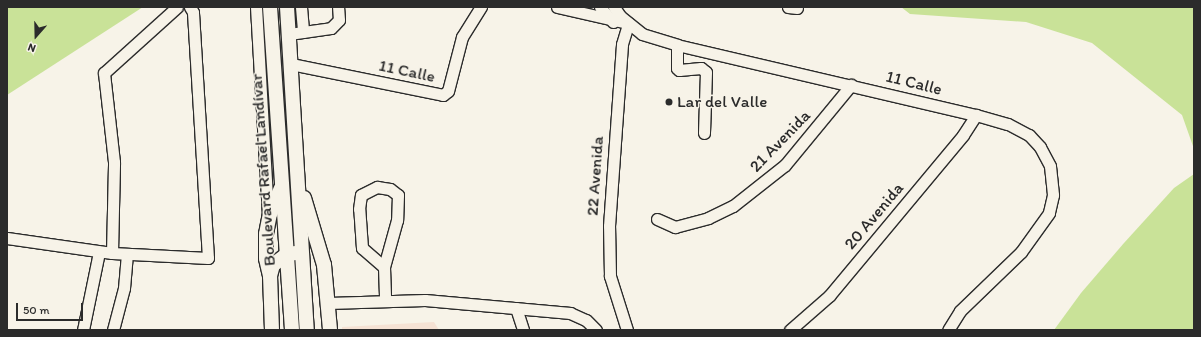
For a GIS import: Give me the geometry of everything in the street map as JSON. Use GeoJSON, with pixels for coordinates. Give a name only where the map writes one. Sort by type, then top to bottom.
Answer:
{"type":"FeatureCollection","features":[{"type":"Feature","properties":{"kind":"main road","name":"Boulevard Rafael Landívar"},"geometry":{"type":"LineString","coordinates":[[270,7],[292,330]]}},
{"type":"Feature","properties":{"kind":"main road","name":"Boulevard Rafael Landívar"},"geometry":{"type":"LineString","coordinates":[[287,7],[296,33],[291,64],[307,330]]}},
{"type":"Feature","properties":{"kind":"main road"},"geometry":{"type":"LineString","coordinates":[[299,184],[316,231],[324,265],[330,330]]}},
{"type":"Feature","properties":{"kind":"main road"},"geometry":{"type":"LineString","coordinates":[[272,330],[270,276],[266,258],[268,221],[282,185]]}},
{"type":"Feature","properties":{"kind":"main road"},"geometry":{"type":"LineString","coordinates":[[270,276],[276,261],[287,254],[311,254],[324,265]]}},
{"type":"Feature","properties":{"kind":"street"},"geometry":{"type":"LineString","coordinates":[[112,254],[114,162],[104,73],[177,7]]}},
{"type":"Feature","properties":{"kind":"street"},"geometry":{"type":"LineString","coordinates":[[7,238],[112,254],[208,258],[210,255],[193,12],[190,7]]}},
{"type":"Feature","properties":{"kind":"street"},"geometry":{"type":"LineString","coordinates":[[256,7],[268,221]]}},
{"type":"Feature","properties":{"kind":"street"},"geometry":{"type":"LineString","coordinates":[[301,7],[296,33],[331,28],[339,20],[338,7]]}},
{"type":"Feature","properties":{"kind":"street","name":"11 Calle"},"geometry":{"type":"LineString","coordinates":[[291,64],[443,95],[448,91],[462,37],[481,7]]}},
{"type":"Feature","properties":{"kind":"street"},"geometry":{"type":"LineString","coordinates":[[557,7],[612,21]]}},
{"type":"Feature","properties":{"kind":"street"},"geometry":{"type":"LineString","coordinates":[[600,7],[618,28],[628,28]]}},
{"type":"Feature","properties":{"kind":"street"},"geometry":{"type":"LineString","coordinates":[[614,7],[628,28]]}},
{"type":"Feature","properties":{"kind":"street","name":"11 Calle"},"geometry":{"type":"LineString","coordinates":[[628,28],[677,45],[976,115],[1008,124],[1029,135],[1040,147],[1050,166],[1054,195],[1049,213],[1038,231],[1021,252],[960,311],[948,330]]}},
{"type":"Feature","properties":{"kind":"street","name":"22 Avenida"},"geometry":{"type":"LineString","coordinates":[[627,330],[610,276],[609,226],[622,44],[628,28]]}},
{"type":"Feature","properties":{"kind":"street"},"geometry":{"type":"LineString","coordinates":[[677,45],[676,68],[701,68],[706,72],[704,133]]}},
{"type":"Feature","properties":{"kind":"street","name":"21 Avenida"},"geometry":{"type":"LineString","coordinates":[[657,219],[675,227],[708,218],[733,206],[785,165],[851,85]]}},
{"type":"Feature","properties":{"kind":"street","name":"20 Avenida"},"geometry":{"type":"LineString","coordinates":[[790,330],[829,296],[963,135],[976,115]]}},
{"type":"Feature","properties":{"kind":"street"},"geometry":{"type":"LineString","coordinates":[[384,267],[362,248],[358,209],[361,195],[377,187],[390,189],[398,195],[397,220],[384,267],[384,300]]}},
{"type":"Feature","properties":{"kind":"street"},"geometry":{"type":"LineString","coordinates":[[83,330],[99,252]]}},
{"type":"Feature","properties":{"kind":"street"},"geometry":{"type":"LineString","coordinates":[[113,330],[124,288],[127,255]]}},
{"type":"Feature","properties":{"kind":"street"},"geometry":{"type":"LineString","coordinates":[[328,303],[384,300],[425,300],[570,313],[586,320],[596,330]]}},
{"type":"Feature","properties":{"kind":"street"},"geometry":{"type":"LineString","coordinates":[[516,308],[523,330]]}},
{"type":"Feature","properties":{"kind":"shaded area"},"geometry":{"type":"Polygon","coordinates":[[[434,322],[439,330],[342,330],[342,327],[434,322]]]}},
{"type":"Feature","properties":{"kind":"green space"},"geometry":{"type":"Polygon","coordinates":[[[7,7],[143,7],[7,95],[7,7]]]}},
{"type":"Feature","properties":{"kind":"green space"},"geometry":{"type":"Polygon","coordinates":[[[901,7],[1194,7],[1194,149],[1182,115],[1092,43],[1026,22],[910,14],[901,7]]]}},
{"type":"Feature","properties":{"kind":"green space"},"geometry":{"type":"Polygon","coordinates":[[[1194,174],[1194,330],[1054,330],[1081,293],[1124,243],[1174,188],[1194,174]]]}},
{"type":"Feature","properties":{"kind":"place","name":"Lar del Valle"},"geometry":{"type":"Point","coordinates":[669,102]}}]}
